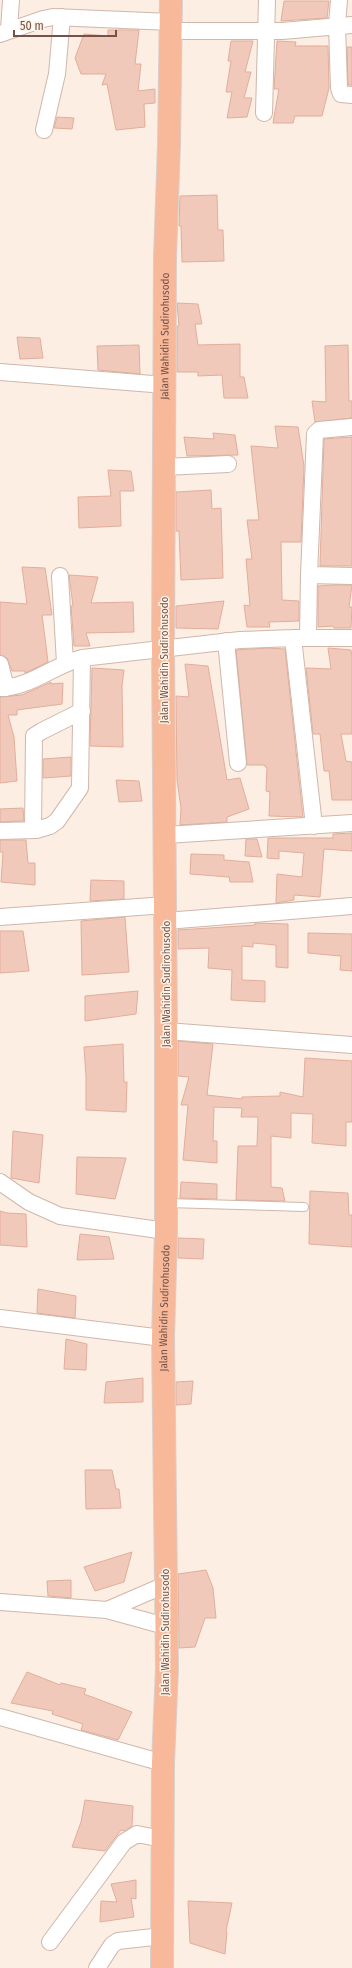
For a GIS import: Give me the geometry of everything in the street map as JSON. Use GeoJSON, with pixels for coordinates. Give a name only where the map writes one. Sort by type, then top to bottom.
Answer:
{"type":"FeatureCollection","features":[{"type":"Feature","properties":{"kind":"highway","name":"Jalan Wahidin Sudirohusodo"},"geometry":{"type":"LineString","coordinates":[[162,1968],[163,1763],[167,1668],[165,1626],[163,1338],[166,1231],[166,835],[163,649],[165,257],[171,0]]}},
{"type":"Feature","properties":{"kind":"street"},"geometry":{"type":"LineString","coordinates":[[10,0],[4,32],[43,19],[62,17],[171,26],[265,31],[282,31],[344,25]]}},
{"type":"Feature","properties":{"kind":"street"},"geometry":{"type":"LineString","coordinates":[[264,113],[267,0]]}},
{"type":"Feature","properties":{"kind":"street"},"geometry":{"type":"LineString","coordinates":[[339,0],[344,25],[338,88],[341,94],[352,95]]}},
{"type":"Feature","properties":{"kind":"street"},"geometry":{"type":"LineString","coordinates":[[44,130],[57,74],[62,17]]}},
{"type":"Feature","properties":{"kind":"street"},"geometry":{"type":"LineString","coordinates":[[0,372],[165,385]]}},
{"type":"Feature","properties":{"kind":"street"},"geometry":{"type":"LineString","coordinates":[[314,826],[301,638],[309,575],[315,434],[319,430],[352,427]]}},
{"type":"Feature","properties":{"kind":"street"},"geometry":{"type":"LineString","coordinates":[[164,467],[228,464]]}},
{"type":"Feature","properties":{"kind":"street"},"geometry":{"type":"LineString","coordinates":[[309,575],[352,576]]}},
{"type":"Feature","properties":{"kind":"street"},"geometry":{"type":"LineString","coordinates":[[60,576],[65,663]]}},
{"type":"Feature","properties":{"kind":"street"},"geometry":{"type":"LineString","coordinates":[[0,664],[3,688],[22,684],[65,663],[82,658],[226,641],[301,638],[352,638]]}},
{"type":"Feature","properties":{"kind":"street"},"geometry":{"type":"LineString","coordinates":[[226,641],[238,763]]}},
{"type":"Feature","properties":{"kind":"street"},"geometry":{"type":"LineString","coordinates":[[0,831],[46,828],[57,821],[80,788],[82,658]]}},
{"type":"Feature","properties":{"kind":"street"},"geometry":{"type":"LineString","coordinates":[[33,830],[34,736],[42,730],[82,711]]}},
{"type":"Feature","properties":{"kind":"street"},"geometry":{"type":"LineString","coordinates":[[166,835],[314,826],[352,822]]}},
{"type":"Feature","properties":{"kind":"street"},"geometry":{"type":"LineString","coordinates":[[0,917],[352,906]]}},
{"type":"Feature","properties":{"kind":"street"},"geometry":{"type":"LineString","coordinates":[[166,1031],[352,1045]]}},
{"type":"Feature","properties":{"kind":"street"},"geometry":{"type":"LineString","coordinates":[[0,1182],[29,1202],[60,1216],[166,1231]]}},
{"type":"Feature","properties":{"kind":"street"},"geometry":{"type":"LineString","coordinates":[[0,1318],[163,1338]]}},
{"type":"Feature","properties":{"kind":"street"},"geometry":{"type":"LineString","coordinates":[[107,1610],[165,1585]]}},
{"type":"Feature","properties":{"kind":"street"},"geometry":{"type":"LineString","coordinates":[[0,1602],[107,1610],[165,1626]]}},
{"type":"Feature","properties":{"kind":"street"},"geometry":{"type":"LineString","coordinates":[[0,1717],[163,1763]]}},
{"type":"Feature","properties":{"kind":"street"},"geometry":{"type":"LineString","coordinates":[[50,1942],[124,1842],[137,1834],[162,1839]]}},
{"type":"Feature","properties":{"kind":"street"},"geometry":{"type":"LineString","coordinates":[[97,1968],[112,1945],[118,1941],[162,1936]]}},
{"type":"Feature","properties":{"kind":"lane"},"geometry":{"type":"LineString","coordinates":[[166,1203],[304,1207]]}},
{"type":"Feature","properties":{"kind":"building"},"geometry":{"type":"Polygon","coordinates":[[[284,1],[329,1],[327,18],[281,21],[284,1]]]}},
{"type":"Feature","properties":{"kind":"building"},"geometry":{"type":"Polygon","coordinates":[[[108,30],[139,30],[135,64],[141,64],[138,91],[155,89],[155,103],[144,104],[145,127],[116,130],[107,84],[102,85],[106,74],[81,74],[75,58],[84,34],[108,36],[108,30]]]}},
{"type":"Feature","properties":{"kind":"building"},"geometry":{"type":"Polygon","coordinates":[[[231,41],[253,41],[245,72],[251,72],[244,98],[252,98],[247,117],[227,118],[232,92],[226,92],[231,61],[228,61],[231,41]]]}},
{"type":"Feature","properties":{"kind":"building"},"geometry":{"type":"Polygon","coordinates":[[[277,41],[296,42],[295,46],[328,46],[329,88],[322,116],[295,116],[293,123],[273,123],[279,89],[274,89],[277,41]]]}},
{"type":"Feature","properties":{"kind":"building"},"geometry":{"type":"Polygon","coordinates":[[[347,47],[352,47],[352,85],[348,85],[347,47]]]}},
{"type":"Feature","properties":{"kind":"building"},"geometry":{"type":"Polygon","coordinates":[[[57,117],[74,118],[72,129],[54,128],[57,117]]]}},
{"type":"Feature","properties":{"kind":"building"},"geometry":{"type":"Polygon","coordinates":[[[217,195],[218,230],[223,230],[224,261],[182,262],[181,226],[179,226],[180,196],[217,195]]]}},
{"type":"Feature","properties":{"kind":"building"},"geometry":{"type":"Polygon","coordinates":[[[177,303],[198,304],[202,324],[195,324],[198,345],[240,344],[240,377],[244,377],[248,398],[224,398],[222,375],[198,376],[198,372],[177,372],[177,326],[179,326],[177,303]]]}},
{"type":"Feature","properties":{"kind":"building"},"geometry":{"type":"Polygon","coordinates":[[[17,337],[40,338],[43,358],[20,359],[17,337]]]}},
{"type":"Feature","properties":{"kind":"building"},"geometry":{"type":"Polygon","coordinates":[[[139,345],[140,374],[98,370],[97,346],[139,345]]]}},
{"type":"Feature","properties":{"kind":"building"},"geometry":{"type":"Polygon","coordinates":[[[348,345],[349,401],[352,401],[352,418],[315,422],[312,401],[326,402],[325,346],[348,345]]]}},
{"type":"Feature","properties":{"kind":"building"},"geometry":{"type":"Polygon","coordinates":[[[275,426],[298,427],[304,466],[301,542],[281,542],[282,600],[299,601],[299,621],[269,622],[270,627],[247,627],[244,605],[250,606],[246,559],[252,559],[247,520],[259,520],[251,446],[278,448],[275,426]]]}},
{"type":"Feature","properties":{"kind":"building"},"geometry":{"type":"Polygon","coordinates":[[[213,433],[235,435],[238,455],[187,456],[184,437],[214,439],[213,433]]]}},
{"type":"Feature","properties":{"kind":"building"},"geometry":{"type":"Polygon","coordinates":[[[352,437],[352,566],[320,566],[324,439],[352,437]]]}},
{"type":"Feature","properties":{"kind":"building"},"geometry":{"type":"Polygon","coordinates":[[[108,470],[131,471],[134,491],[120,491],[121,526],[79,528],[78,497],[111,496],[108,470]]]}},
{"type":"Feature","properties":{"kind":"building"},"geometry":{"type":"Polygon","coordinates":[[[211,490],[212,509],[221,508],[223,578],[181,580],[179,531],[176,531],[176,492],[211,490]]]}},
{"type":"Feature","properties":{"kind":"building"},"geometry":{"type":"Polygon","coordinates":[[[22,567],[45,568],[52,615],[42,615],[48,662],[25,673],[25,671],[12,671],[7,658],[0,655],[0,602],[27,604],[22,567]]]}},
{"type":"Feature","properties":{"kind":"building"},"geometry":{"type":"Polygon","coordinates":[[[69,575],[98,577],[91,603],[133,602],[134,632],[86,633],[90,646],[74,646],[71,606],[73,606],[69,575]]]}},
{"type":"Feature","properties":{"kind":"building"},"geometry":{"type":"Polygon","coordinates":[[[352,585],[349,607],[352,607],[351,628],[334,628],[333,626],[318,627],[318,586],[352,585]]]}},
{"type":"Feature","properties":{"kind":"building"},"geometry":{"type":"Polygon","coordinates":[[[224,601],[218,629],[176,628],[176,606],[224,601]]]}},
{"type":"Feature","properties":{"kind":"building"},"geometry":{"type":"Polygon","coordinates":[[[268,648],[285,649],[303,817],[269,816],[270,792],[266,791],[267,767],[265,767],[265,765],[247,765],[236,650],[268,648]]]}},
{"type":"Feature","properties":{"kind":"building"},"geometry":{"type":"Polygon","coordinates":[[[328,648],[351,650],[352,734],[341,734],[346,761],[352,762],[352,800],[332,800],[329,771],[324,771],[320,734],[313,734],[306,668],[331,669],[328,648]]]}},
{"type":"Feature","properties":{"kind":"building"},"geometry":{"type":"Polygon","coordinates":[[[185,664],[208,666],[227,780],[240,778],[249,809],[227,817],[227,822],[180,825],[181,808],[177,780],[176,696],[189,697],[185,664]]]}},
{"type":"Feature","properties":{"kind":"building"},"geometry":{"type":"Polygon","coordinates":[[[92,668],[124,670],[122,686],[123,747],[90,746],[92,668]]]}},
{"type":"Feature","properties":{"kind":"building"},"geometry":{"type":"Polygon","coordinates":[[[51,682],[51,684],[63,683],[62,704],[17,710],[17,715],[8,715],[14,737],[17,781],[0,783],[0,697],[22,695],[51,682]]]}},
{"type":"Feature","properties":{"kind":"building"},"geometry":{"type":"Polygon","coordinates":[[[71,757],[71,776],[43,778],[43,759],[71,757]]]}},
{"type":"Feature","properties":{"kind":"building"},"geometry":{"type":"Polygon","coordinates":[[[116,780],[139,781],[142,801],[119,802],[116,780]]]}},
{"type":"Feature","properties":{"kind":"building"},"geometry":{"type":"Polygon","coordinates":[[[23,808],[24,821],[0,822],[0,809],[23,808]]]}},
{"type":"Feature","properties":{"kind":"building"},"geometry":{"type":"Polygon","coordinates":[[[352,833],[352,851],[324,849],[320,897],[294,895],[294,900],[276,903],[277,874],[302,877],[304,853],[279,851],[279,859],[267,858],[268,838],[333,838],[333,834],[352,833]]]}},
{"type":"Feature","properties":{"kind":"building"},"geometry":{"type":"Polygon","coordinates":[[[246,839],[257,839],[262,857],[245,856],[246,839]]]}},
{"type":"Feature","properties":{"kind":"building"},"geometry":{"type":"Polygon","coordinates":[[[0,840],[26,840],[28,863],[35,863],[35,885],[1,882],[3,852],[0,852],[0,840]]]}},
{"type":"Feature","properties":{"kind":"building"},"geometry":{"type":"Polygon","coordinates":[[[191,854],[224,855],[224,860],[249,862],[253,882],[230,882],[229,877],[190,874],[191,854]]]}},
{"type":"Feature","properties":{"kind":"building"},"geometry":{"type":"Polygon","coordinates":[[[91,880],[124,881],[124,899],[90,901],[91,880]]]}},
{"type":"Feature","properties":{"kind":"building"},"geometry":{"type":"Polygon","coordinates":[[[125,917],[129,972],[82,975],[81,921],[125,917]]]}},
{"type":"Feature","properties":{"kind":"building"},"geometry":{"type":"Polygon","coordinates":[[[255,923],[288,924],[288,968],[276,967],[276,945],[253,943],[253,947],[242,946],[242,980],[265,981],[265,1002],[231,1000],[232,970],[208,968],[209,948],[178,949],[178,930],[255,925],[255,923]]]}},
{"type":"Feature","properties":{"kind":"building"},"geometry":{"type":"Polygon","coordinates":[[[0,931],[23,931],[29,971],[0,973],[0,931]]]}},
{"type":"Feature","properties":{"kind":"building"},"geometry":{"type":"Polygon","coordinates":[[[308,933],[352,934],[352,971],[340,970],[341,956],[308,953],[308,933]]]}},
{"type":"Feature","properties":{"kind":"building"},"geometry":{"type":"Polygon","coordinates":[[[138,991],[136,1014],[85,1021],[85,996],[138,991]]]}},
{"type":"Feature","properties":{"kind":"building"},"geometry":{"type":"Polygon","coordinates":[[[178,1041],[213,1044],[207,1095],[242,1099],[242,1097],[280,1096],[280,1092],[303,1097],[305,1058],[352,1061],[352,1122],[346,1122],[346,1146],[312,1143],[313,1114],[291,1113],[291,1138],[271,1136],[271,1187],[282,1188],[285,1201],[236,1200],[238,1146],[257,1146],[258,1117],[241,1117],[242,1108],[214,1107],[213,1141],[217,1141],[217,1163],[183,1160],[188,1105],[181,1105],[189,1077],[178,1076],[178,1041]]]}},
{"type":"Feature","properties":{"kind":"building"},"geometry":{"type":"Polygon","coordinates":[[[123,1044],[124,1082],[127,1082],[126,1112],[86,1110],[84,1047],[123,1044]]]}},
{"type":"Feature","properties":{"kind":"building"},"geometry":{"type":"Polygon","coordinates":[[[13,1131],[43,1135],[39,1183],[11,1178],[13,1131]]]}},
{"type":"Feature","properties":{"kind":"building"},"geometry":{"type":"Polygon","coordinates":[[[77,1157],[126,1158],[115,1199],[76,1194],[77,1157]]]}},
{"type":"Feature","properties":{"kind":"building"},"geometry":{"type":"Polygon","coordinates":[[[181,1182],[217,1184],[217,1199],[180,1198],[181,1182]]]}},
{"type":"Feature","properties":{"kind":"building"},"geometry":{"type":"Polygon","coordinates":[[[310,1191],[348,1193],[349,1215],[352,1215],[352,1247],[309,1244],[310,1191]]]}},
{"type":"Feature","properties":{"kind":"building"},"geometry":{"type":"Polygon","coordinates":[[[0,1211],[26,1214],[27,1247],[0,1245],[0,1211]]]}},
{"type":"Feature","properties":{"kind":"building"},"geometry":{"type":"Polygon","coordinates":[[[80,1234],[109,1237],[114,1259],[77,1260],[80,1234]]]}},
{"type":"Feature","properties":{"kind":"building"},"geometry":{"type":"Polygon","coordinates":[[[178,1238],[204,1239],[203,1259],[178,1258],[178,1238]]]}},
{"type":"Feature","properties":{"kind":"building"},"geometry":{"type":"Polygon","coordinates":[[[38,1289],[76,1296],[75,1318],[37,1313],[38,1289]]]}},
{"type":"Feature","properties":{"kind":"building"},"geometry":{"type":"Polygon","coordinates":[[[66,1339],[87,1344],[86,1370],[64,1369],[66,1339]]]}},
{"type":"Feature","properties":{"kind":"building"},"geometry":{"type":"Polygon","coordinates":[[[143,1378],[143,1402],[104,1403],[106,1382],[143,1378]]]}},
{"type":"Feature","properties":{"kind":"building"},"geometry":{"type":"Polygon","coordinates":[[[193,1381],[191,1404],[176,1405],[176,1382],[193,1381]]]}},
{"type":"Feature","properties":{"kind":"building"},"geometry":{"type":"Polygon","coordinates":[[[85,1470],[112,1470],[116,1489],[119,1489],[121,1508],[86,1509],[85,1470]]]}},
{"type":"Feature","properties":{"kind":"building"},"geometry":{"type":"Polygon","coordinates":[[[132,1552],[124,1582],[95,1591],[84,1567],[132,1552]]]}},
{"type":"Feature","properties":{"kind":"building"},"geometry":{"type":"Polygon","coordinates":[[[206,1570],[213,1588],[216,1618],[205,1618],[195,1647],[179,1648],[178,1574],[206,1570]]]}},
{"type":"Feature","properties":{"kind":"building"},"geometry":{"type":"Polygon","coordinates":[[[71,1580],[71,1598],[48,1596],[47,1581],[71,1580]]]}},
{"type":"Feature","properties":{"kind":"building"},"geometry":{"type":"Polygon","coordinates":[[[27,1672],[60,1685],[61,1683],[86,1689],[84,1694],[132,1712],[118,1740],[81,1730],[83,1724],[52,1714],[53,1711],[11,1703],[27,1672]]]}},
{"type":"Feature","properties":{"kind":"building"},"geometry":{"type":"Polygon","coordinates":[[[85,1800],[133,1806],[132,1826],[125,1831],[121,1830],[105,1851],[72,1847],[81,1822],[85,1800]]]}},
{"type":"Feature","properties":{"kind":"building"},"geometry":{"type":"Polygon","coordinates":[[[136,1880],[136,1899],[131,1898],[134,1917],[100,1922],[101,1901],[117,1902],[111,1884],[136,1880]]]}},
{"type":"Feature","properties":{"kind":"building"},"geometry":{"type":"Polygon","coordinates":[[[188,1901],[232,1903],[226,1931],[225,1954],[190,1943],[188,1901]]]}}]}
